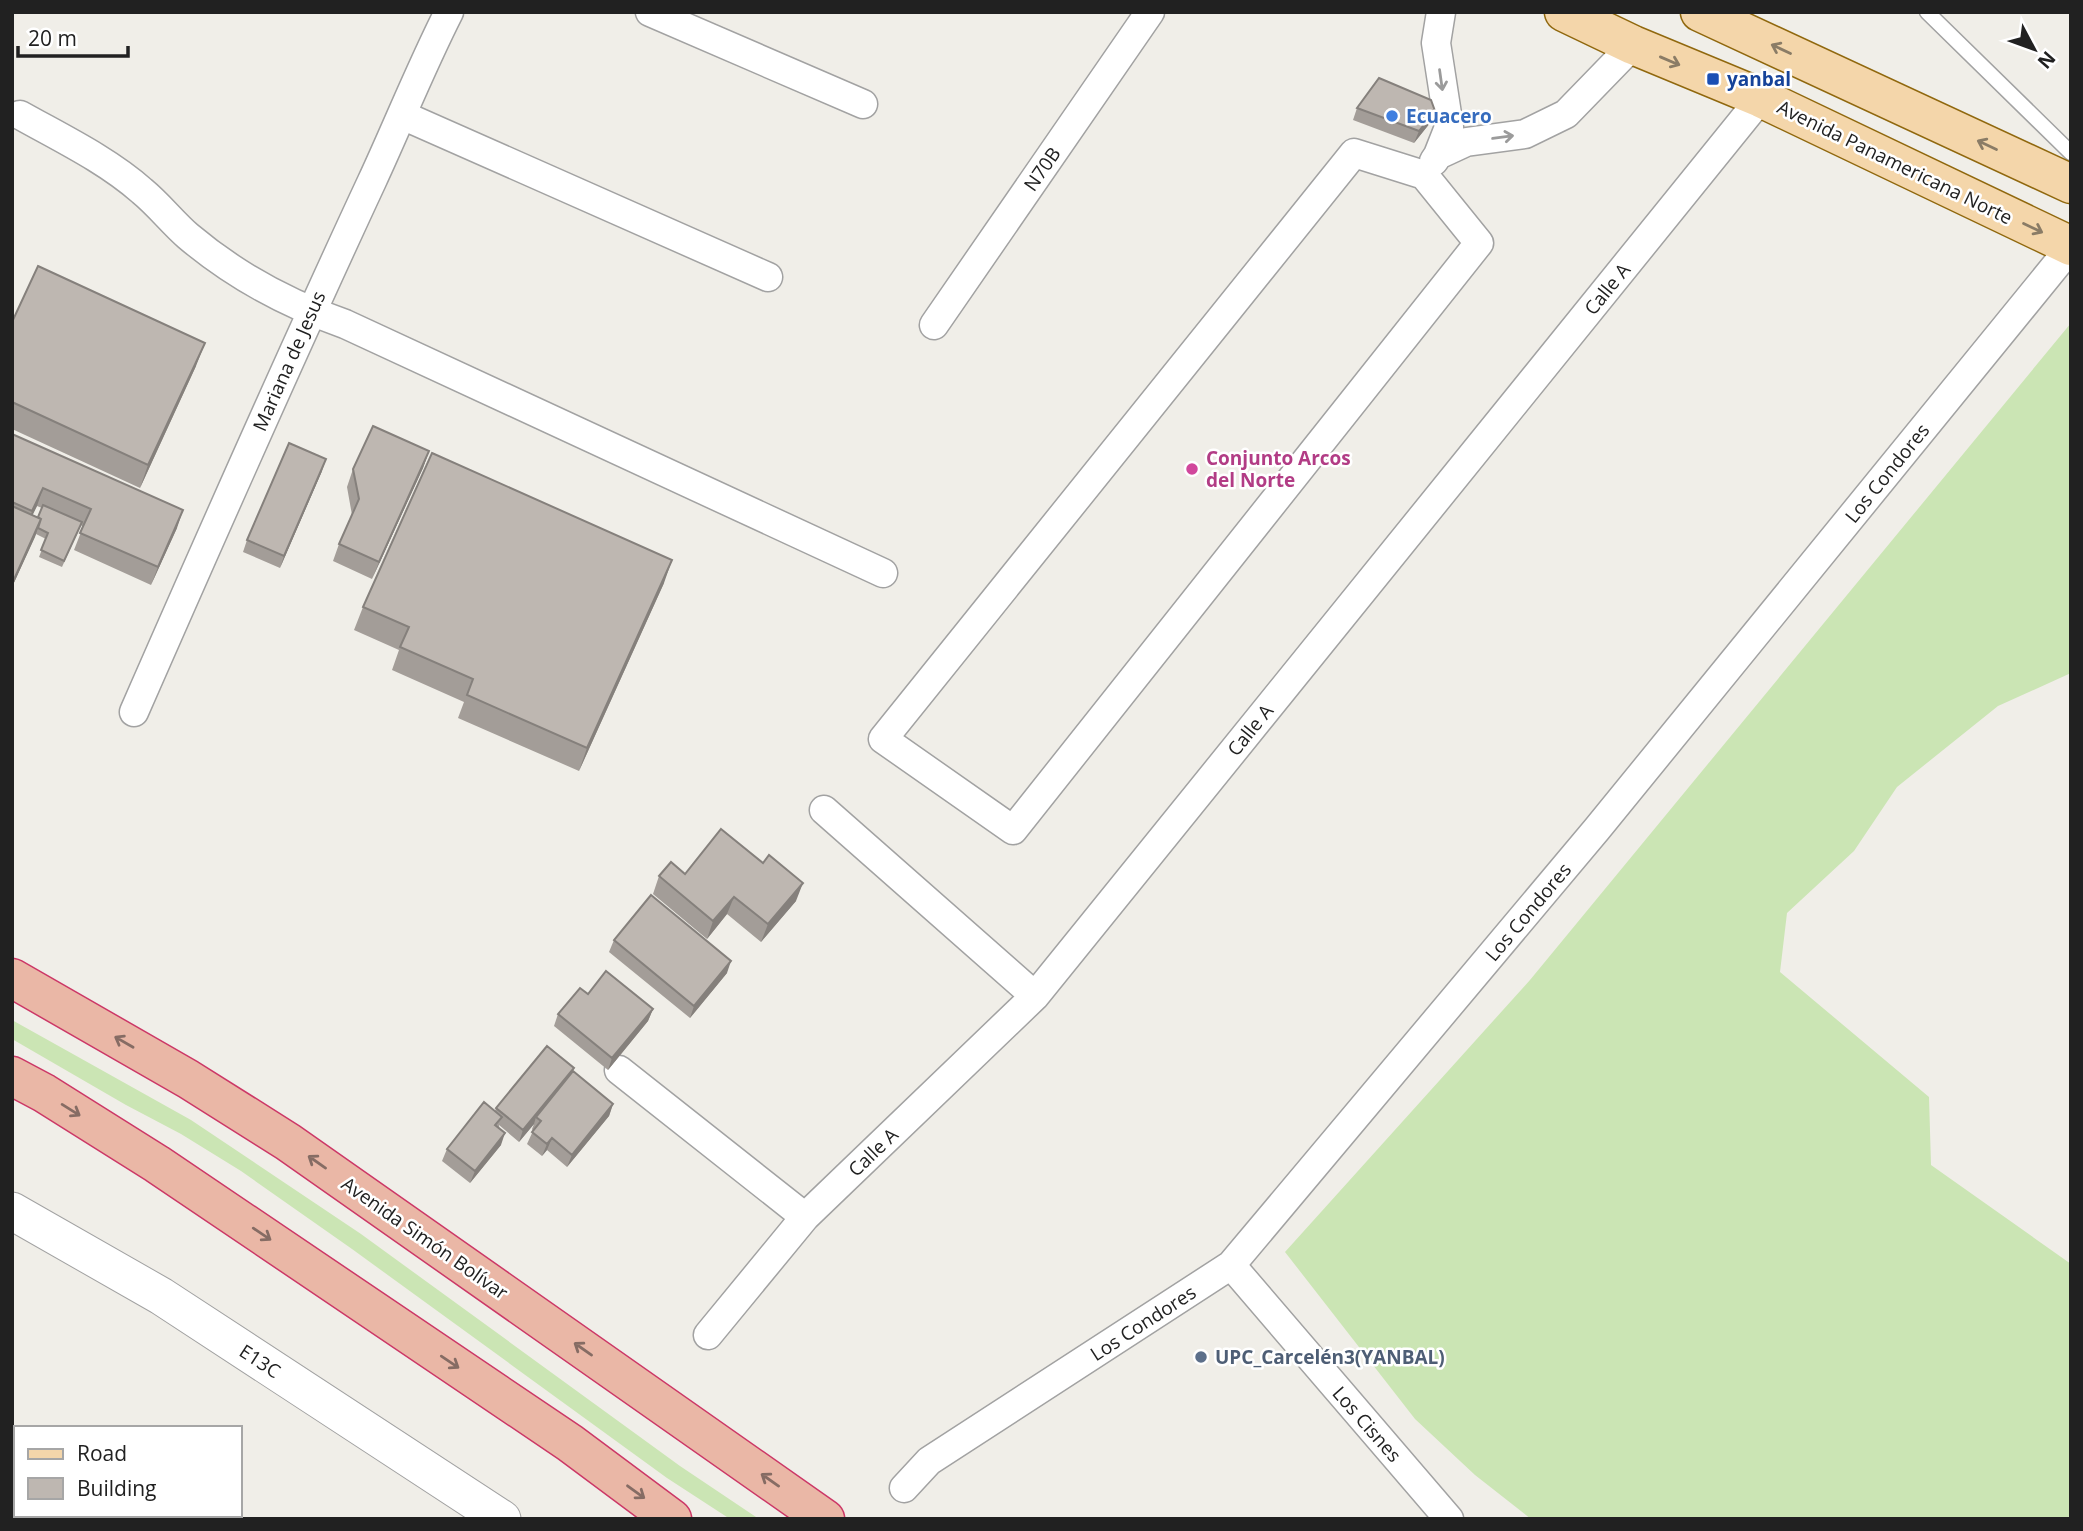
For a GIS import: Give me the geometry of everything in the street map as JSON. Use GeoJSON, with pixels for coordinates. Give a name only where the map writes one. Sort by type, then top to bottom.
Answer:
{"type":"FeatureCollection","features":[{"type":"Feature","properties":{"kind":"highway","name":"Avenida Simón Bolívar"},"geometry":{"type":"LineString","coordinates":[[12,978],[188,1079],[288,1142],[825,1519]]}},
{"type":"Feature","properties":{"kind":"highway"},"geometry":{"type":"LineString","coordinates":[[12,1076],[169,1171],[558,1435],[672,1519]]}},
{"type":"Feature","properties":{"kind":"main road","name":"Avenida Panamericana Norte"},"geometry":{"type":"LineString","coordinates":[[1564,12],[1633,45],[1762,98],[2071,246]]}},
{"type":"Feature","properties":{"kind":"main road"},"geometry":{"type":"LineString","coordinates":[[1700,12],[2071,184]]}},
{"type":"Feature","properties":{"kind":"street","name":"Mariana de Jesus"},"geometry":{"type":"LineString","coordinates":[[134,712],[311,312],[429,50],[449,12]]}},
{"type":"Feature","properties":{"kind":"street"},"geometry":{"type":"LineString","coordinates":[[650,12],[863,104]]}},
{"type":"Feature","properties":{"kind":"street","name":"N70B"},"geometry":{"type":"LineString","coordinates":[[934,325],[1150,12]]}},
{"type":"Feature","properties":{"kind":"street"},"geometry":{"type":"LineString","coordinates":[[1431,165],[1449,127],[1436,43],[1441,12]]}},
{"type":"Feature","properties":{"kind":"street"},"geometry":{"type":"LineString","coordinates":[[1431,165],[1479,243],[1013,830],[883,739],[1354,153],[1431,165],[1466,142],[1525,134],[1566,114],[1633,45]]}},
{"type":"Feature","properties":{"kind":"street","name":"Calle A"},"geometry":{"type":"LineString","coordinates":[[708,1335],[805,1217],[1035,996],[1762,98]]}},
{"type":"Feature","properties":{"kind":"street"},"geometry":{"type":"LineString","coordinates":[[20,115],[82,149],[142,190],[187,235],[234,271],[311,312],[345,324],[883,573]]}},
{"type":"Feature","properties":{"kind":"street"},"geometry":{"type":"LineString","coordinates":[[402,115],[768,277]]}},
{"type":"Feature","properties":{"kind":"street","name":"Los Condores"},"geometry":{"type":"LineString","coordinates":[[904,1488],[929,1461],[1231,1265],[1597,829],[2071,246]]}},
{"type":"Feature","properties":{"kind":"street"},"geometry":{"type":"LineString","coordinates":[[824,810],[1035,996]]}},
{"type":"Feature","properties":{"kind":"street"},"geometry":{"type":"LineString","coordinates":[[619,1070],[805,1217]]}},
{"type":"Feature","properties":{"kind":"street","name":"E13C"},"geometry":{"type":"LineString","coordinates":[[12,1211],[161,1296],[502,1519]]}},
{"type":"Feature","properties":{"kind":"street","name":"Los Cisnes"},"geometry":{"type":"LineString","coordinates":[[1231,1265],[1448,1519]]}},
{"type":"Feature","properties":{"kind":"lane"},"geometry":{"type":"LineString","coordinates":[[1927,12],[2071,153]]}},
{"type":"Feature","properties":{"kind":"green space"},"geometry":{"type":"Polygon","coordinates":[[[2071,323],[2071,673],[1998,706],[1897,787],[1854,851],[1787,913],[1780,972],[1929,1097],[1931,1165],[2071,1264],[2071,1514],[2067,1519],[1531,1519],[1475,1475],[1415,1419],[1285,1252],[1530,980],[2071,323]]]}},
{"type":"Feature","properties":{"kind":"green space"},"geometry":{"type":"Polygon","coordinates":[[[12,1020],[191,1120],[361,1234],[680,1466],[759,1519],[730,1519],[667,1478],[241,1171],[12,1039],[12,1020]]]}},
{"type":"Feature","properties":{"kind":"building"},"geometry":{"type":"Polygon","coordinates":[[[1379,78],[1431,100],[1435,111],[1419,131],[1357,108],[1379,78]]]}},
{"type":"Feature","properties":{"kind":"building"},"geometry":{"type":"Polygon","coordinates":[[[38,266],[205,343],[148,465],[12,402],[12,322],[38,266]]]}},
{"type":"Feature","properties":{"kind":"building"},"geometry":{"type":"Polygon","coordinates":[[[373,426],[429,451],[379,562],[339,544],[359,499],[353,469],[373,426]]]}},
{"type":"Feature","properties":{"kind":"building"},"geometry":{"type":"Polygon","coordinates":[[[12,434],[183,510],[158,567],[80,533],[91,509],[43,488],[32,511],[12,502],[12,434]]]}},
{"type":"Feature","properties":{"kind":"building"},"geometry":{"type":"Polygon","coordinates":[[[289,443],[326,459],[284,556],[247,540],[289,443]]]}},
{"type":"Feature","properties":{"kind":"building"},"geometry":{"type":"Polygon","coordinates":[[[432,453],[672,560],[587,748],[467,695],[473,679],[400,647],[409,627],[363,607],[432,453]]]}},
{"type":"Feature","properties":{"kind":"building"},"geometry":{"type":"Polygon","coordinates":[[[43,505],[82,522],[64,561],[41,550],[48,533],[38,528],[41,519],[38,517],[43,505]]]}},
{"type":"Feature","properties":{"kind":"building"},"geometry":{"type":"Polygon","coordinates":[[[12,506],[41,519],[12,584],[12,506]]]}},
{"type":"Feature","properties":{"kind":"building"},"geometry":{"type":"Polygon","coordinates":[[[721,829],[763,863],[769,855],[803,883],[768,924],[734,897],[713,921],[659,876],[671,862],[685,874],[721,829]]]}},
{"type":"Feature","properties":{"kind":"building"},"geometry":{"type":"Polygon","coordinates":[[[651,895],[731,961],[694,1006],[614,940],[651,895]]]}},
{"type":"Feature","properties":{"kind":"building"},"geometry":{"type":"Polygon","coordinates":[[[606,971],[653,1009],[612,1058],[558,1014],[580,988],[588,994],[606,971]]]}},
{"type":"Feature","properties":{"kind":"building"},"geometry":{"type":"Polygon","coordinates":[[[547,1046],[574,1068],[523,1130],[496,1108],[547,1046]]]}},
{"type":"Feature","properties":{"kind":"building"},"geometry":{"type":"Polygon","coordinates":[[[573,1071],[613,1104],[572,1155],[552,1138],[547,1144],[532,1132],[541,1121],[536,1117],[573,1071]]]}},
{"type":"Feature","properties":{"kind":"building"},"geometry":{"type":"Polygon","coordinates":[[[484,1102],[502,1117],[495,1125],[505,1133],[475,1171],[447,1149],[484,1102]]]}},
{"type":"Feature","properties":{"kind":"place","name":"yanbal"},"geometry":{"type":"Point","coordinates":[1713,79]}},
{"type":"Feature","properties":{"kind":"place","name":"Ecuacero"},"geometry":{"type":"Point","coordinates":[1392,116]}},
{"type":"Feature","properties":{"kind":"place","name":"Conjunto Arcos del Norte"},"geometry":{"type":"Point","coordinates":[1192,469]}},
{"type":"Feature","properties":{"kind":"place","name":"UPC_Carcelén3(YANBAL)"},"geometry":{"type":"Point","coordinates":[1201,1357]}}]}
